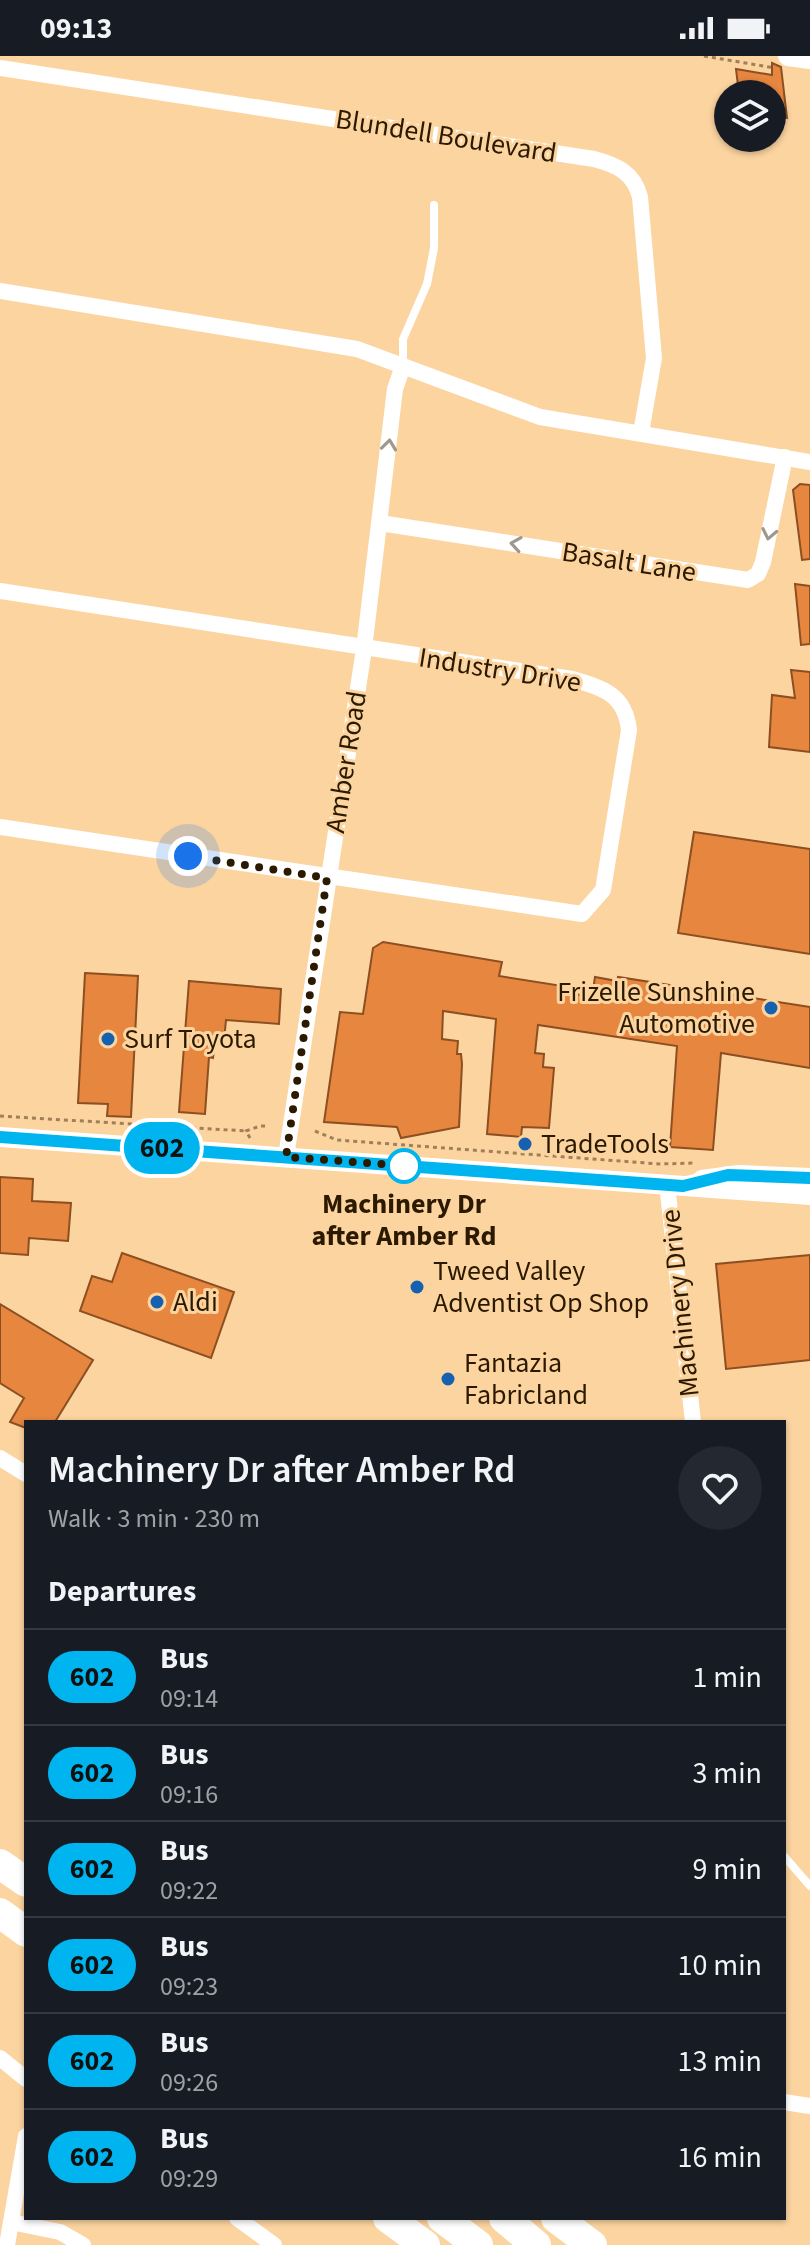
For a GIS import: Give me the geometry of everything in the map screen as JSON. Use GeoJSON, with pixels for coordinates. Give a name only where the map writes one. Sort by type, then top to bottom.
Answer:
{"type":"FeatureCollection","features":[{"type":"Feature","properties":{"kind":"highway"},"geometry":{"type":"LineString","coordinates":[[0,1864],[24,1881]]}},
{"type":"Feature","properties":{"kind":"highway"},"geometry":{"type":"LineString","coordinates":[[0,1913],[24,1931]]}},
{"type":"Feature","properties":{"kind":"highway"},"geometry":{"type":"LineString","coordinates":[[391,2220],[425,2245]]}},
{"type":"Feature","properties":{"kind":"highway"},"geometry":{"type":"LineString","coordinates":[[445,2220],[478,2245]]}},
{"type":"Feature","properties":{"kind":"highway"},"geometry":{"type":"LineString","coordinates":[[506,2220],[536,2245]]}},
{"type":"Feature","properties":{"kind":"highway"},"geometry":{"type":"LineString","coordinates":[[559,2220],[592,2245]]}},
{"type":"Feature","properties":{"kind":"street"},"geometry":{"type":"LineString","coordinates":[[785,63],[810,59]]}},
{"type":"Feature","properties":{"kind":"street","name":"Blundell Boulevard"},"geometry":{"type":"LineString","coordinates":[[0,68],[594,159],[621,169],[631,177],[640,197],[654,358],[641,433]]}},
{"type":"Feature","properties":{"kind":"street"},"geometry":{"type":"LineString","coordinates":[[0,291],[357,349],[540,417],[810,462]]}},
{"type":"Feature","properties":{"kind":"street","name":"Amber Road"},"geometry":{"type":"LineString","coordinates":[[286,1157],[364,649],[395,389],[403,366]]}},
{"type":"Feature","properties":{"kind":"street","name":"Basalt Lane"},"geometry":{"type":"LineString","coordinates":[[380,523],[748,580],[758,574],[763,562],[785,457]]}},
{"type":"Feature","properties":{"kind":"street","name":"Industry Drive"},"geometry":{"type":"LineString","coordinates":[[0,591],[572,679],[600,687],[624,707],[629,730],[603,890],[582,914],[0,827]]}},
{"type":"Feature","properties":{"kind":"street","name":"Machinery Drive"},"geometry":{"type":"LineString","coordinates":[[0,1137],[810,1195]]}},
{"type":"Feature","properties":{"kind":"street","name":"Machinery Drive"},"geometry":{"type":"LineString","coordinates":[[675,1185],[728,1175],[810,1178]]}},
{"type":"Feature","properties":{"kind":"street","name":"Machinery Drive"},"geometry":{"type":"LineString","coordinates":[[675,1185],[693,1420]]}},
{"type":"Feature","properties":{"kind":"street"},"geometry":{"type":"LineString","coordinates":[[0,1458],[24,1473]]}},
{"type":"Feature","properties":{"kind":"street"},"geometry":{"type":"LineString","coordinates":[[0,2058],[24,2077]]}},
{"type":"Feature","properties":{"kind":"street"},"geometry":{"type":"LineString","coordinates":[[786,2102],[810,2106]]}},
{"type":"Feature","properties":{"kind":"street"},"geometry":{"type":"LineString","coordinates":[[7,2245],[24,2147]]}},
{"type":"Feature","properties":{"kind":"street"},"geometry":{"type":"LineString","coordinates":[[240,2220],[274,2245]]}},
{"type":"Feature","properties":{"kind":"street"},"geometry":{"type":"LineString","coordinates":[[11,2222],[60,2232],[83,2245]]}},
{"type":"Feature","properties":{"kind":"lane"},"geometry":{"type":"LineString","coordinates":[[403,366],[403,339],[430,272],[434,248],[434,205]]}},
{"type":"Feature","properties":{"kind":"lane"},"geometry":{"type":"LineString","coordinates":[[786,1858],[810,1886]]}},
{"type":"Feature","properties":{"kind":"path"},"geometry":{"type":"LineString","coordinates":[[704,56],[785,63]]}},
{"type":"Feature","properties":{"kind":"path"},"geometry":{"type":"LineString","coordinates":[[0,1116],[246,1131],[269,1126]]}},
{"type":"Feature","properties":{"kind":"path"},"geometry":{"type":"LineString","coordinates":[[246,1131],[250,1138]]}},
{"type":"Feature","properties":{"kind":"path"},"geometry":{"type":"LineString","coordinates":[[315,1131],[337,1140],[660,1164],[704,1163]]}},
{"type":"Feature","properties":{"kind":"building"},"geometry":{"type":"Polygon","coordinates":[[[772,63],[781,67],[783,80],[737,80],[736,69],[772,75],[772,63]]]}},
{"type":"Feature","properties":{"kind":"building"},"geometry":{"type":"Polygon","coordinates":[[[800,484],[810,485],[810,559],[802,560],[793,490],[800,484]]]}},
{"type":"Feature","properties":{"kind":"building"},"geometry":{"type":"Polygon","coordinates":[[[795,584],[810,586],[810,644],[801,645],[795,584]]]}},
{"type":"Feature","properties":{"kind":"building"},"geometry":{"type":"Polygon","coordinates":[[[791,670],[810,672],[810,752],[769,747],[772,695],[795,698],[791,670]]]}},
{"type":"Feature","properties":{"kind":"building"},"geometry":{"type":"Polygon","coordinates":[[[694,832],[810,849],[810,954],[678,933],[694,832]]]}},
{"type":"Feature","properties":{"kind":"building"},"geometry":{"type":"Polygon","coordinates":[[[383,942],[502,962],[499,976],[569,987],[569,993],[592,997],[595,977],[617,981],[618,977],[810,1007],[810,1068],[721,1053],[713,1150],[670,1147],[677,1046],[538,1025],[535,1053],[544,1054],[543,1067],[554,1068],[549,1128],[522,1127],[521,1137],[487,1134],[496,1019],[443,1011],[442,1039],[458,1041],[457,1054],[461,1054],[459,1127],[401,1138],[397,1127],[324,1122],[340,1012],[363,1014],[373,948],[383,942]]]}},
{"type":"Feature","properties":{"kind":"building","name":"Surf Toyota"},"geometry":{"type":"Polygon","coordinates":[[[85,973],[138,976],[131,1117],[107,1116],[108,1104],[78,1103],[85,973]]]}},
{"type":"Feature","properties":{"kind":"building"},"geometry":{"type":"Polygon","coordinates":[[[189,981],[281,989],[279,1024],[226,1020],[224,1041],[215,1040],[213,1058],[209,1057],[205,1114],[179,1112],[189,981]]]}},
{"type":"Feature","properties":{"kind":"building"},"geometry":{"type":"Polygon","coordinates":[[[0,1177],[33,1179],[32,1201],[71,1203],[68,1241],[29,1238],[28,1255],[0,1253],[0,1177]]]}},
{"type":"Feature","properties":{"kind":"building","name":"Aldi"},"geometry":{"type":"Polygon","coordinates":[[[122,1253],[234,1292],[211,1358],[80,1311],[92,1276],[112,1282],[122,1253]]]}},
{"type":"Feature","properties":{"kind":"building"},"geometry":{"type":"Polygon","coordinates":[[[810,1255],[810,1360],[726,1369],[716,1264],[810,1255]]]}},
{"type":"Feature","properties":{"kind":"building"},"geometry":{"type":"Polygon","coordinates":[[[0,1304],[93,1360],[56,1420],[24,1420],[24,1427],[10,1422],[24,1398],[0,1383],[0,1304]]]}},
{"type":"Feature","properties":{"kind":"bus line","name":"602"},"geometry":{"type":"LineString","coordinates":[[0,1137],[683,1186],[728,1175],[810,1178]]}},
{"type":"Feature","properties":{"kind":"place","name":"Frizelle Sunshine Automotive"},"geometry":{"type":"Point","coordinates":[771,1008]}},
{"type":"Feature","properties":{"kind":"place","name":"Surf Toyota"},"geometry":{"type":"Point","coordinates":[108,1039]}},
{"type":"Feature","properties":{"kind":"place","name":"TradeTools"},"geometry":{"type":"Point","coordinates":[525,1144]}},
{"type":"Feature","properties":{"kind":"place","name":"Machinery Dr after Amber Rd"},"geometry":{"type":"Point","coordinates":[404,1166]}},
{"type":"Feature","properties":{"kind":"place","name":"Tweed Valley Adventist Op Shop"},"geometry":{"type":"Point","coordinates":[417,1287]}},
{"type":"Feature","properties":{"kind":"place","name":"Aldi"},"geometry":{"type":"Point","coordinates":[157,1302]}},
{"type":"Feature","properties":{"kind":"place","name":"Fantazia Fabricland"},"geometry":{"type":"Point","coordinates":[448,1379]}},
{"type":"Feature","properties":{"kind":"route"},"geometry":{"type":"LineString","coordinates":[[188,856],[327,878],[286,1157],[409,1166],[404,1166]]}}]}
